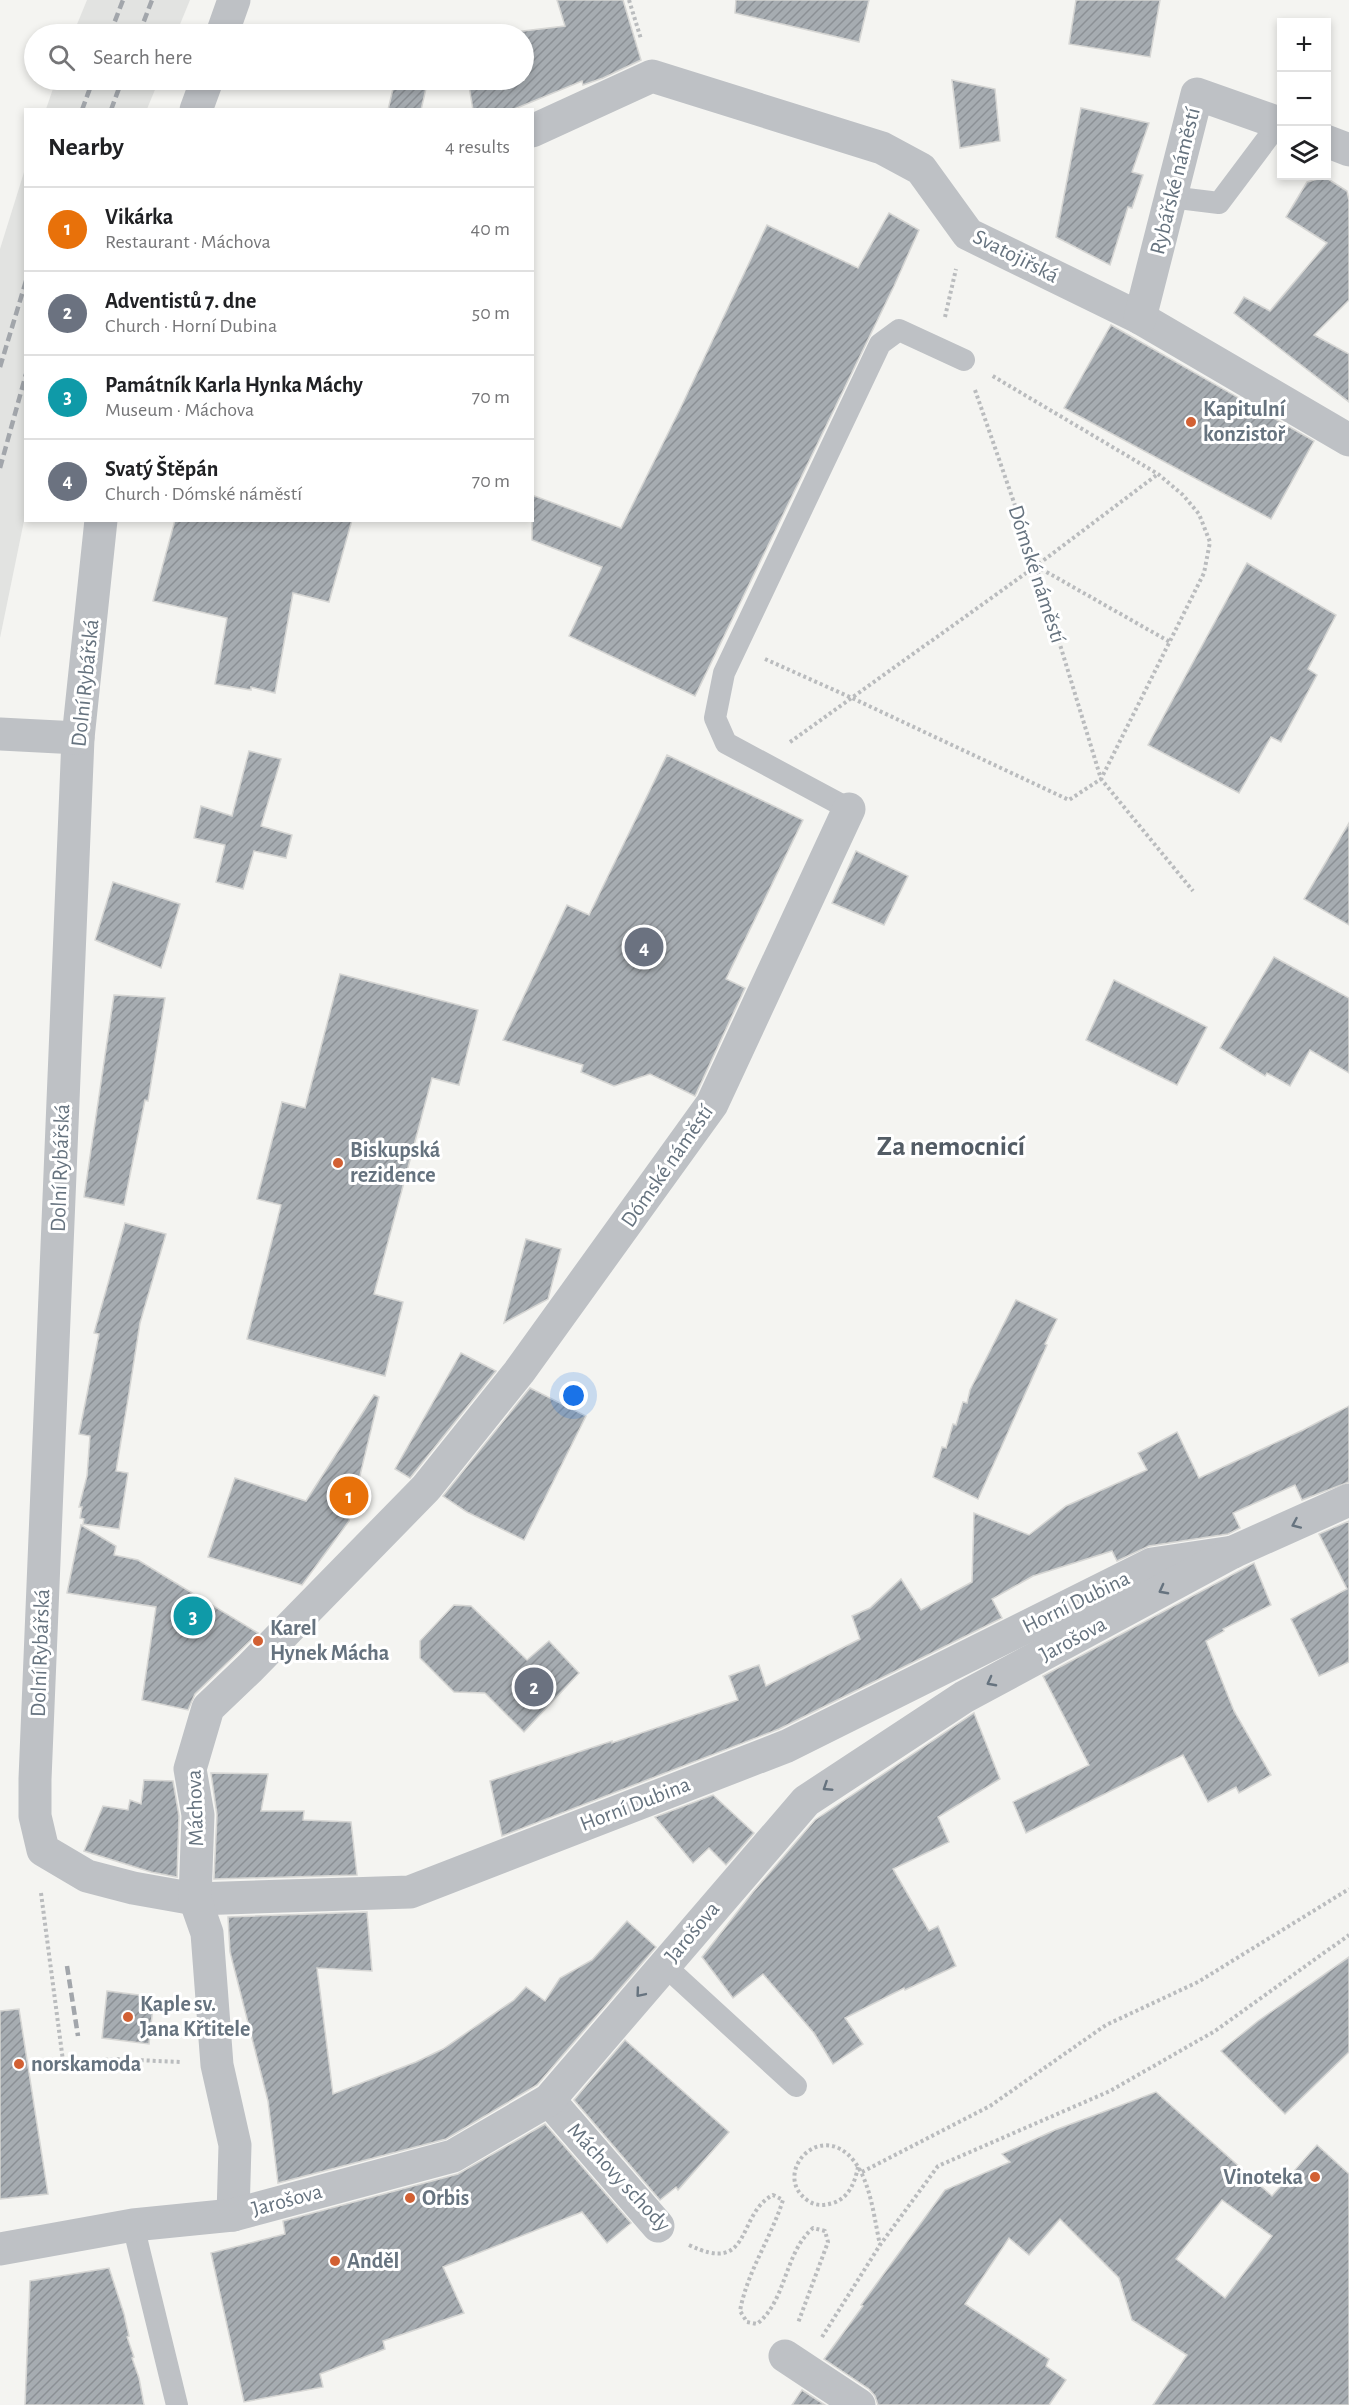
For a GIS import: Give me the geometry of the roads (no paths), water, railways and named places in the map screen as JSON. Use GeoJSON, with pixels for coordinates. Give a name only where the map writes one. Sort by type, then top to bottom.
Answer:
{"type":"FeatureCollection","features":[{"type":"Feature","properties":{"kind":"street"},"geometry":{"type":"LineString","coordinates":[[226,24],[234,0]]}},
{"type":"Feature","properties":{"kind":"street","name":"Svatojiřská"},"geometry":{"type":"LineString","coordinates":[[534,130],[652,76],[882,148],[921,170],[968,234],[1140,318],[1349,440]]}},
{"type":"Feature","properties":{"kind":"street"},"geometry":{"type":"LineString","coordinates":[[197,108],[203,90]]}},
{"type":"Feature","properties":{"kind":"street","name":"Rybářské náměstí"},"geometry":{"type":"LineString","coordinates":[[1140,318],[1197,94],[1277,122]]}},
{"type":"Feature","properties":{"kind":"street"},"geometry":{"type":"LineString","coordinates":[[1331,143],[1349,150]]}},
{"type":"Feature","properties":{"kind":"street","name":"Dolní Rybářská"},"geometry":{"type":"LineString","coordinates":[[43,1850],[35,1816],[36,1755],[78,738],[101,522]]}},
{"type":"Feature","properties":{"kind":"street"},"geometry":{"type":"LineString","coordinates":[[0,734],[78,738]]}},
{"type":"Feature","properties":{"kind":"street","name":"Dómské náměstí"},"geometry":{"type":"LineString","coordinates":[[426,1488],[519,1372],[712,1104],[849,809]]}},
{"type":"Feature","properties":{"kind":"street","name":"Máchova"},"geometry":{"type":"LineString","coordinates":[[233,2215],[235,2145],[217,2065],[207,1933],[195,1899],[198,1815],[189,1769],[208,1708],[426,1488]]}},
{"type":"Feature","properties":{"kind":"street","name":"Jarošova"},"geometry":{"type":"LineString","coordinates":[[0,2249],[133,2225],[233,2215],[453,2156],[549,2100],[806,1801],[964,1697],[1233,1552],[1349,1500]]}},
{"type":"Feature","properties":{"kind":"street","name":"Horní Dubina"},"geometry":{"type":"LineString","coordinates":[[43,1850],[87,1876],[133,1888],[195,1899],[410,1892],[787,1746],[1152,1564],[1233,1552]]}},
{"type":"Feature","properties":{"kind":"street","name":"Máchovy schody"},"geometry":{"type":"LineString","coordinates":[[549,2100],[658,2226]]}},
{"type":"Feature","properties":{"kind":"street"},"geometry":{"type":"LineString","coordinates":[[794,2362],[859,2405]]}},
{"type":"Feature","properties":{"kind":"lane"},"geometry":{"type":"LineString","coordinates":[[1170,197],[1219,203],[1278,126]]}},
{"type":"Feature","properties":{"kind":"lane"},"geometry":{"type":"LineString","coordinates":[[849,809],[726,743],[715,718],[724,673],[880,344],[899,330],[964,360]]}},
{"type":"Feature","properties":{"kind":"lane"},"geometry":{"type":"LineString","coordinates":[[664,1965],[796,2086]]}},
{"type":"Feature","properties":{"kind":"lane"},"geometry":{"type":"LineString","coordinates":[[133,2225],[177,2405]]}},
{"type":"Feature","properties":{"kind":"railway"},"geometry":{"type":"LineString","coordinates":[[114,24],[123,0]]}},
{"type":"Feature","properties":{"kind":"railway"},"geometry":{"type":"LineString","coordinates":[[143,24],[152,0]]}},
{"type":"Feature","properties":{"kind":"railway"},"geometry":{"type":"LineString","coordinates":[[83,108],[89,90]]}},
{"type":"Feature","properties":{"kind":"railway"},"geometry":{"type":"LineString","coordinates":[[112,108],[118,90]]}},
{"type":"Feature","properties":{"kind":"railway"},"geometry":{"type":"LineString","coordinates":[[0,367],[24,288]]}},
{"type":"Feature","properties":{"kind":"railway"},"geometry":{"type":"LineString","coordinates":[[0,468],[24,381]]}},
{"type":"Feature","properties":{"kind":"railway"},"geometry":{"type":"LineString","coordinates":[[67,1966],[78,2036]]}},
{"type":"Feature","properties":{"kind":"place","name":"Kapitulní konzistoř"},"geometry":{"type":"Point","coordinates":[1191,422]}},
{"type":"Feature","properties":{"kind":"place","name":"Svatý Štěpán"},"geometry":{"type":"Point","coordinates":[644,947]}},
{"type":"Feature","properties":{"kind":"place","name":"Biskupská rezidence"},"geometry":{"type":"Point","coordinates":[338,1163]}},
{"type":"Feature","properties":{"kind":"place","name":"Vikárka"},"geometry":{"type":"Point","coordinates":[349,1496]}},
{"type":"Feature","properties":{"kind":"place","name":"Památník Karla Hynka Máchy"},"geometry":{"type":"Point","coordinates":[193,1616]}},
{"type":"Feature","properties":{"kind":"place","name":"Karel Hynek Mácha"},"geometry":{"type":"Point","coordinates":[258,1641]}},
{"type":"Feature","properties":{"kind":"place","name":"Adventistů 7. dne"},"geometry":{"type":"Point","coordinates":[534,1687]}},
{"type":"Feature","properties":{"kind":"place","name":"Kaple sv. Jana Křtitele"},"geometry":{"type":"Point","coordinates":[128,2017]}},
{"type":"Feature","properties":{"kind":"place","name":"norskamoda"},"geometry":{"type":"Point","coordinates":[19,2064]}},
{"type":"Feature","properties":{"kind":"place","name":"Vinoteka"},"geometry":{"type":"Point","coordinates":[1315,2177]}},
{"type":"Feature","properties":{"kind":"place","name":"Orbis"},"geometry":{"type":"Point","coordinates":[410,2198]}},
{"type":"Feature","properties":{"kind":"place","name":"Anděl"},"geometry":{"type":"Point","coordinates":[335,2261]}},
{"type":"Feature","properties":{"kind":"district","name":"Za nemocnicí"},"geometry":{"type":"Point","coordinates":[951,1147]}}]}
